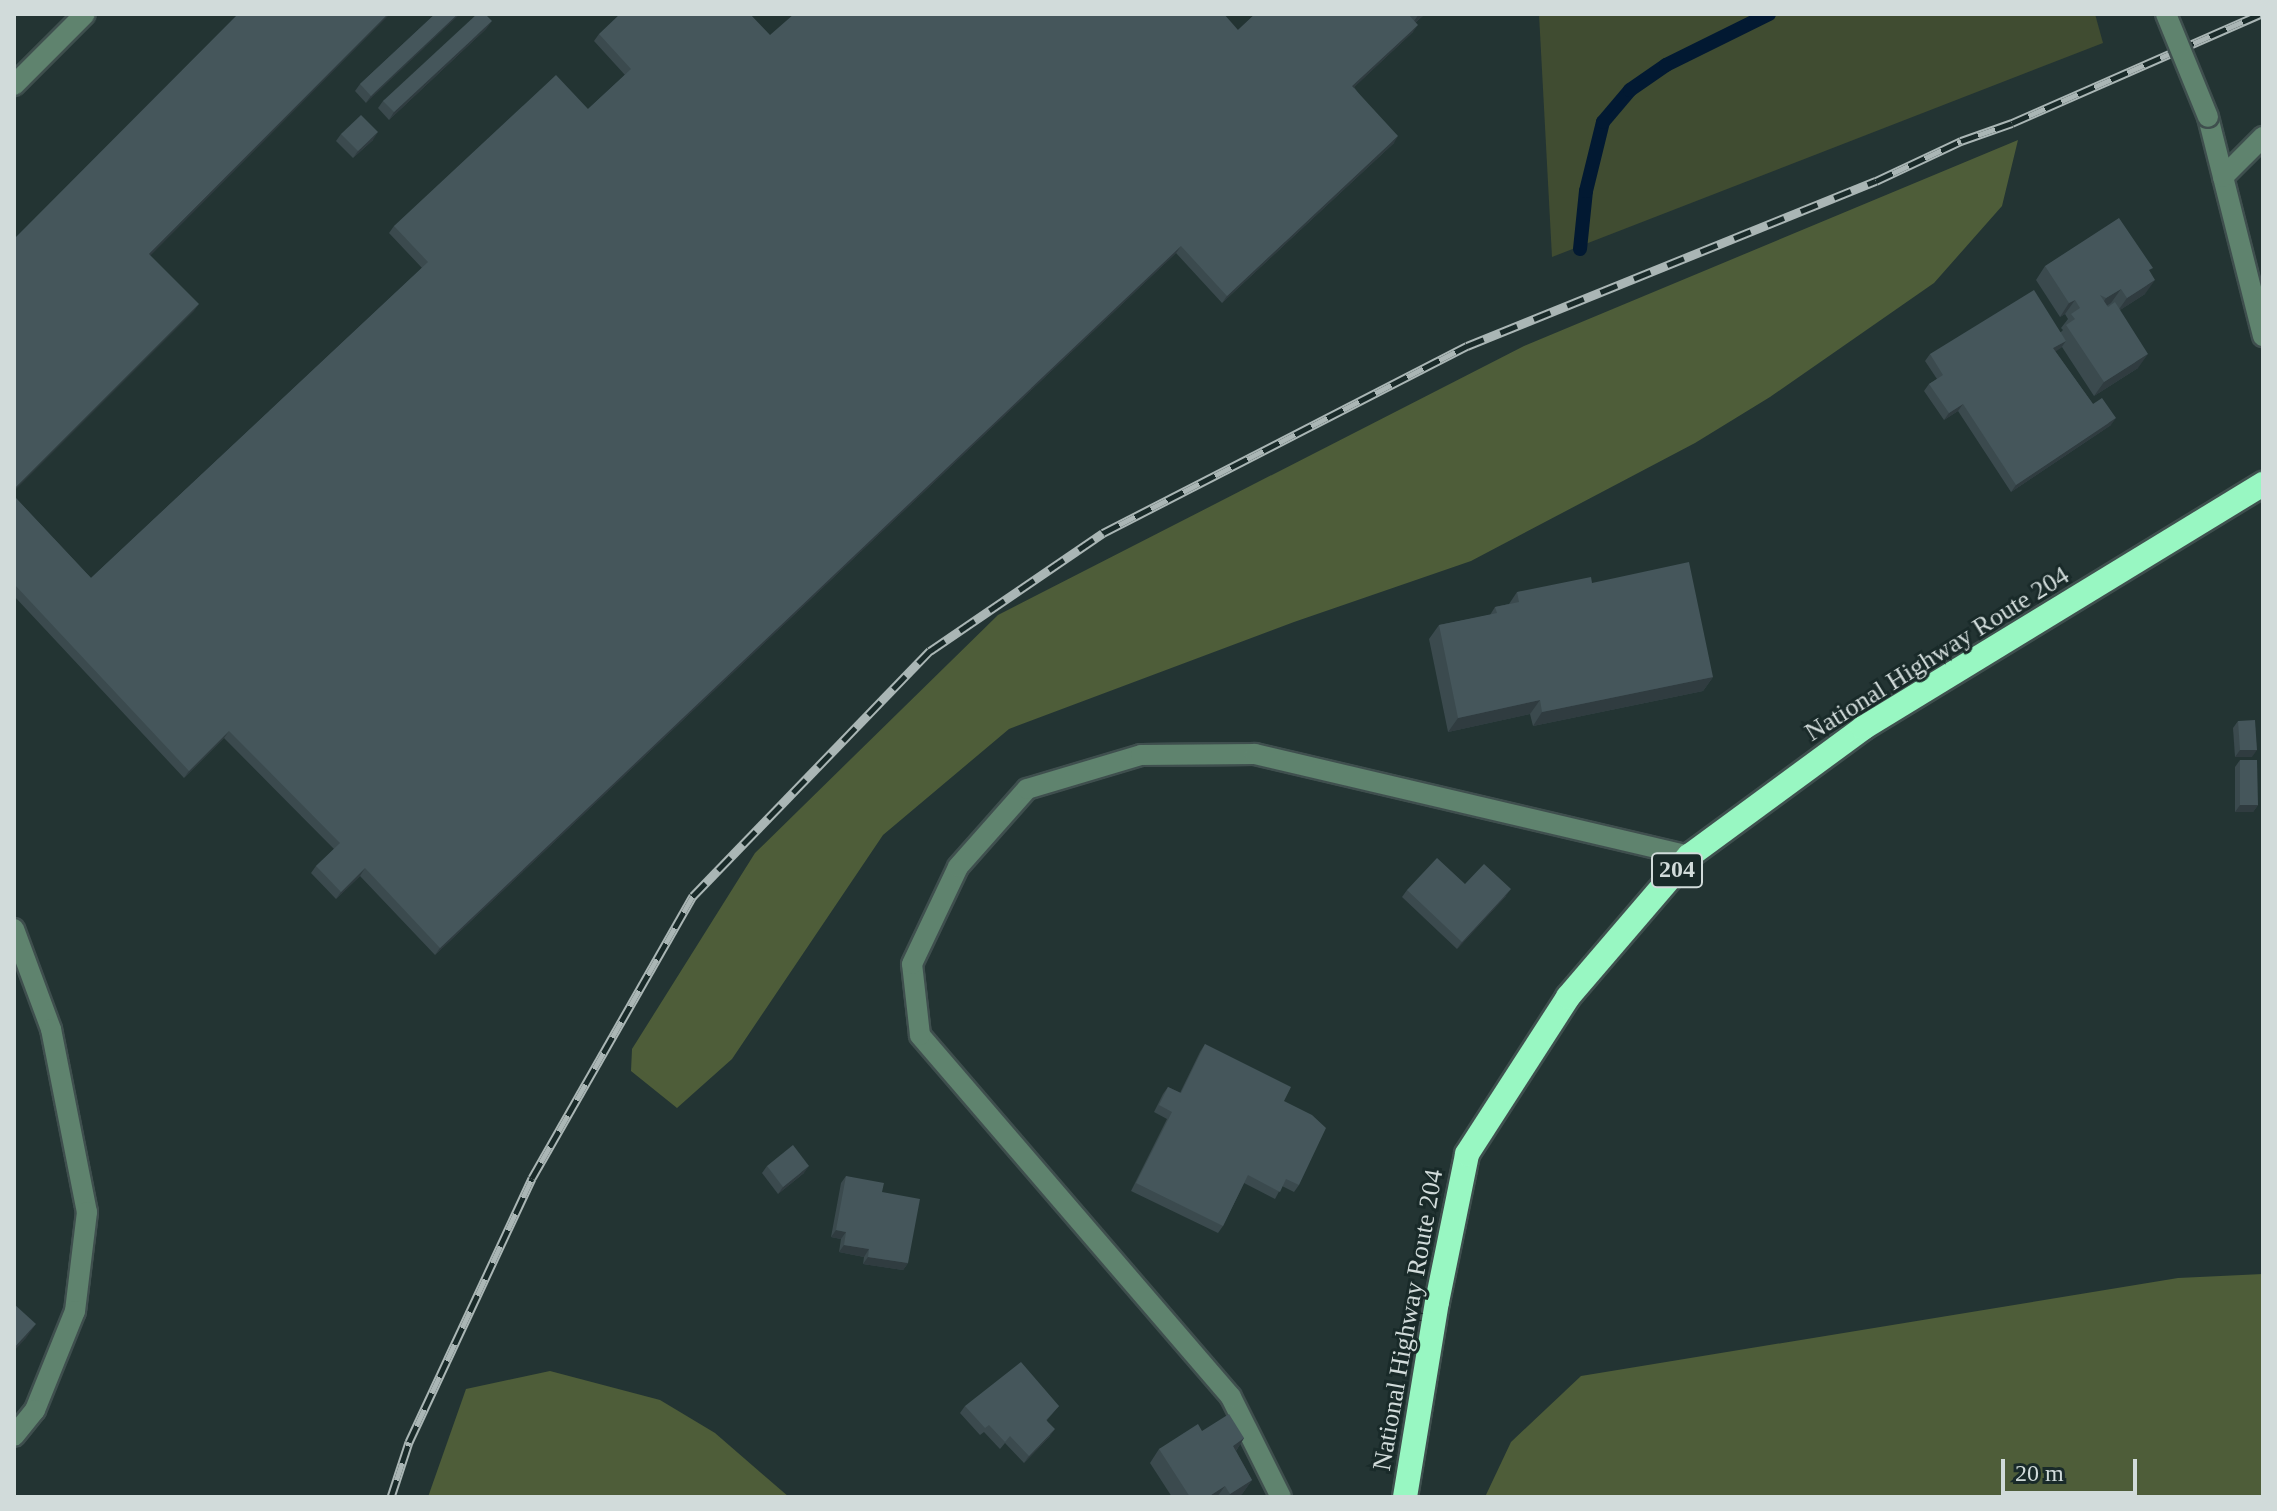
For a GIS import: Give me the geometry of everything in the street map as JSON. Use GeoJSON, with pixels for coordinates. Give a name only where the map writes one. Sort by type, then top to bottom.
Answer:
{"type":"FeatureCollection","features":[{"type":"Feature","properties":{"kind":"highway","name":"National Highway Route 204"},"geometry":{"type":"LineString","coordinates":[[1405,1497],[1437,1302],[1467,1154],[1568,997],[1689,856],[1863,728],[2263,484]]}},
{"type":"Feature","properties":{"kind":"street"},"geometry":{"type":"LineString","coordinates":[[14,85],[85,14]]}},
{"type":"Feature","properties":{"kind":"street"},"geometry":{"type":"LineString","coordinates":[[2166,14],[2208,117],[2263,336]]}},
{"type":"Feature","properties":{"kind":"street"},"geometry":{"type":"LineString","coordinates":[[2223,177],[2263,137]]}},
{"type":"Feature","properties":{"kind":"street"},"geometry":{"type":"LineString","coordinates":[[1281,1497],[1231,1397],[920,1035],[912,964],[958,867],[1027,789],[1141,755],[1255,754],[1689,856]]}},
{"type":"Feature","properties":{"kind":"street"},"geometry":{"type":"LineString","coordinates":[[14,929],[51,1029],[87,1212],[75,1311],[35,1410],[14,1436]]}},
{"type":"Feature","properties":{"kind":"green space"},"geometry":{"type":"Polygon","coordinates":[[[1539,14],[2095,14],[2103,43],[1552,257],[1539,14]]]}},
{"type":"Feature","properties":{"kind":"green space"},"geometry":{"type":"Polygon","coordinates":[[[2018,140],[2002,206],[1934,283],[1770,397],[1695,443],[1471,561],[1294,622],[1009,729],[883,835],[732,1059],[677,1108],[631,1071],[632,1049],[755,853],[998,615],[1524,346],[2018,140]]]}},
{"type":"Feature","properties":{"kind":"green space"},"geometry":{"type":"Polygon","coordinates":[[[2263,1274],[2263,1497],[1485,1497],[1511,1442],[1581,1376],[2178,1278],[2263,1274]]]}},
{"type":"Feature","properties":{"kind":"green space"},"geometry":{"type":"Polygon","coordinates":[[[550,1371],[660,1400],[715,1433],[789,1497],[428,1497],[466,1389],[550,1371]]]}},
{"type":"Feature","properties":{"kind":"building"},"geometry":{"type":"Polygon","coordinates":[[[238,14],[388,14],[149,254],[199,304],[14,489],[14,239],[238,14]]]}},
{"type":"Feature","properties":{"kind":"building"},"geometry":{"type":"Polygon","coordinates":[[[435,14],[458,14],[371,96],[360,84],[435,14]]]}},
{"type":"Feature","properties":{"kind":"building"},"geometry":{"type":"Polygon","coordinates":[[[477,14],[485,14],[492,21],[394,112],[383,101],[477,14]]]}},
{"type":"Feature","properties":{"kind":"building"},"geometry":{"type":"Polygon","coordinates":[[[620,14],[750,14],[770,35],[794,14],[1224,14],[1238,30],[1255,14],[1408,14],[1418,25],[1352,86],[1398,136],[1227,296],[1181,246],[440,948],[365,868],[341,892],[316,866],[340,843],[229,731],[189,771],[14,584],[14,496],[91,578],[428,262],[394,226],[556,75],[588,109],[631,69],[599,34],[620,14]]]}},
{"type":"Feature","properties":{"kind":"building"},"geometry":{"type":"Polygon","coordinates":[[[361,115],[378,132],[358,151],[341,134],[361,115]]]}},
{"type":"Feature","properties":{"kind":"building"},"geometry":{"type":"Polygon","coordinates":[[[2119,218],[2153,268],[2149,270],[2155,280],[2127,298],[2121,289],[2106,298],[2100,295],[2108,307],[2115,302],[2148,354],[2104,382],[2066,325],[2075,319],[2071,314],[2080,308],[2075,300],[2069,303],[2045,266],[2119,218]]]}},
{"type":"Feature","properties":{"kind":"building"},"geometry":{"type":"Polygon","coordinates":[[[2034,290],[2066,341],[2053,348],[2093,404],[2102,398],[2116,418],[2016,485],[1963,404],[1949,413],[1929,384],[1943,375],[1930,354],[2034,290]]]}},
{"type":"Feature","properties":{"kind":"building"},"geometry":{"type":"Polygon","coordinates":[[[1689,562],[1713,677],[1542,712],[1540,700],[1458,718],[1439,625],[1497,613],[1495,607],[1519,602],[1517,592],[1591,577],[1592,583],[1689,562]]]}},
{"type":"Feature","properties":{"kind":"building"},"geometry":{"type":"Polygon","coordinates":[[[2255,720],[2257,750],[2240,750],[2238,721],[2255,720]]]}},
{"type":"Feature","properties":{"kind":"building"},"geometry":{"type":"Polygon","coordinates":[[[2240,760],[2257,760],[2258,805],[2240,805],[2240,760]]]}},
{"type":"Feature","properties":{"kind":"building"},"geometry":{"type":"Polygon","coordinates":[[[1437,858],[1465,884],[1484,864],[1511,889],[1462,942],[1407,890],[1437,858]]]}},
{"type":"Feature","properties":{"kind":"building"},"geometry":{"type":"Polygon","coordinates":[[[1205,1044],[1291,1087],[1284,1101],[1312,1115],[1326,1128],[1299,1185],[1286,1179],[1280,1192],[1248,1175],[1223,1226],[1136,1183],[1172,1112],[1159,1105],[1168,1087],[1181,1093],[1205,1044]]]}},
{"type":"Feature","properties":{"kind":"building"},"geometry":{"type":"Polygon","coordinates":[[[793,1145],[809,1166],[783,1187],[767,1166],[793,1145]]]}},
{"type":"Feature","properties":{"kind":"building"},"geometry":{"type":"Polygon","coordinates":[[[846,1176],[884,1183],[882,1192],[920,1199],[908,1263],[868,1257],[869,1249],[844,1245],[846,1232],[836,1230],[846,1176]]]}},
{"type":"Feature","properties":{"kind":"building"},"geometry":{"type":"Polygon","coordinates":[[[14,1304],[36,1324],[14,1348],[14,1304]]]}},
{"type":"Feature","properties":{"kind":"building"},"geometry":{"type":"Polygon","coordinates":[[[1021,1362],[1059,1406],[1046,1420],[1055,1429],[1029,1456],[1010,1436],[1005,1442],[989,1425],[985,1428],[965,1406],[1021,1362]]]}},
{"type":"Feature","properties":{"kind":"building"},"geometry":{"type":"Polygon","coordinates":[[[1229,1414],[1244,1438],[1233,1446],[1252,1480],[1230,1494],[1225,1486],[1208,1497],[1190,1497],[1159,1449],[1198,1424],[1202,1431],[1229,1414]]]}},
{"type":"Feature","properties":{"kind":"waterway"},"geometry":{"type":"LineString","coordinates":[[1580,249],[1586,191],[1603,122],[1630,90],[1666,65],[1769,14]]}},
{"type":"Feature","properties":{"kind":"railway"},"geometry":{"type":"LineString","coordinates":[[391,1497],[409,1442],[532,1178],[693,896],[930,651],[1103,533],[1467,346],[1876,181],[1961,141],[2012,123],[2260,14]]}}]}
